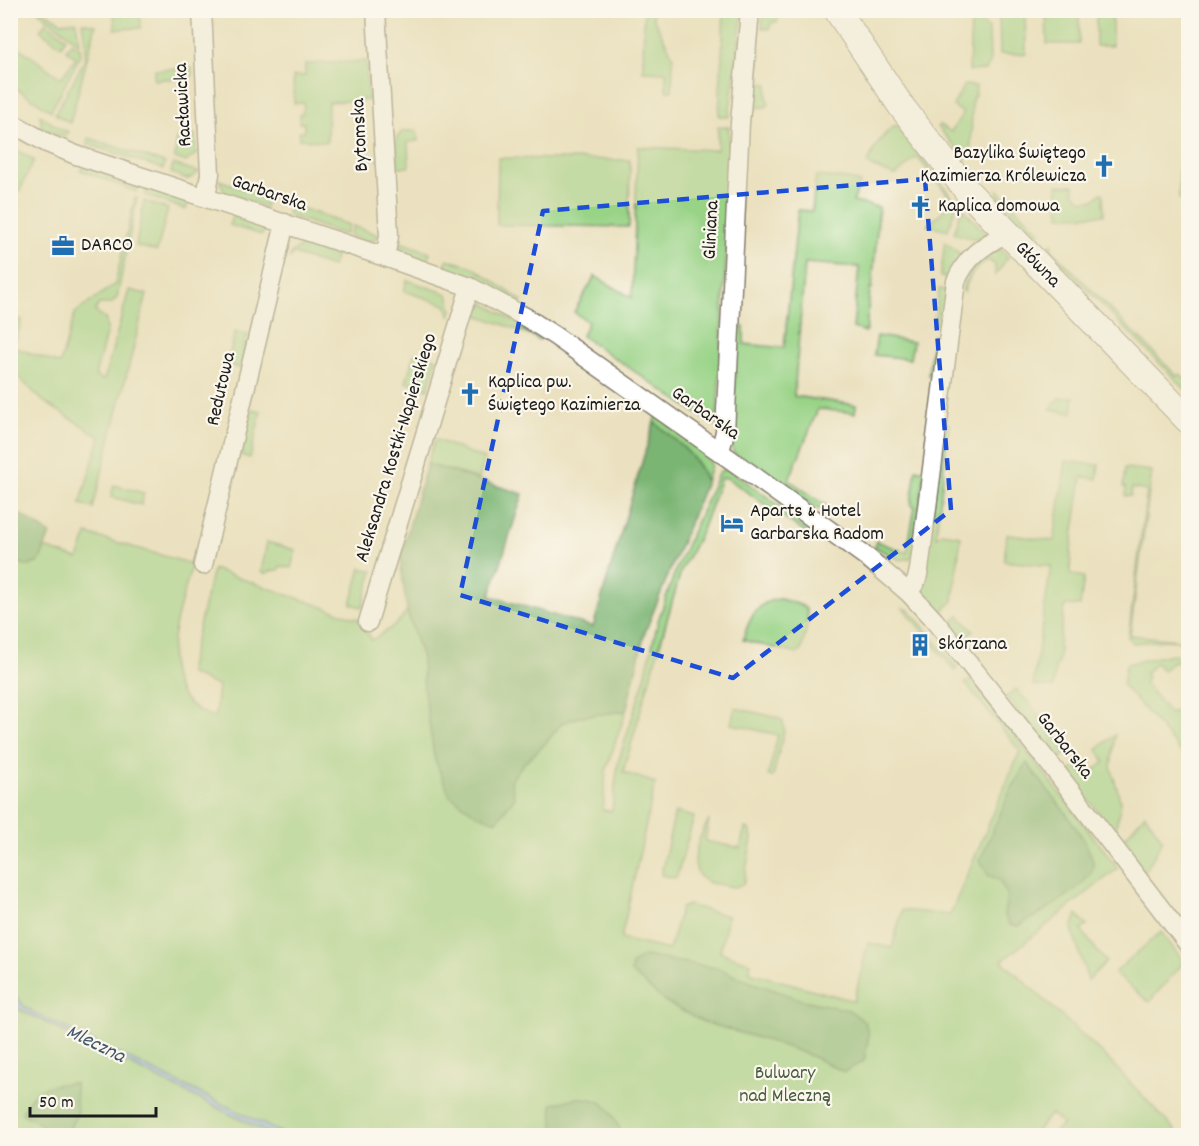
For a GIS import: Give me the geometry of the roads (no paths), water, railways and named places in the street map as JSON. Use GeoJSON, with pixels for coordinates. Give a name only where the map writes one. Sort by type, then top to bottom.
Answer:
{"type":"FeatureCollection","features":[{"type":"Feature","properties":{"kind":"street","name":"Racławicka"},"geometry":{"type":"LineString","coordinates":[[202,10],[210,174],[206,197]]}},
{"type":"Feature","properties":{"kind":"street","name":"Bytomska"},"geometry":{"type":"LineString","coordinates":[[376,10],[389,236],[385,257]]}},
{"type":"Feature","properties":{"kind":"street","name":"Gliniana"},"geometry":{"type":"LineString","coordinates":[[720,451],[725,432],[740,123],[750,10]]}},
{"type":"Feature","properties":{"kind":"street","name":"Główna"},"geometry":{"type":"LineString","coordinates":[[837,10],[875,70],[921,134],[968,192],[1188,420]]}},
{"type":"Feature","properties":{"kind":"street","name":"Garbarska"},"geometry":{"type":"LineString","coordinates":[[10,122],[46,143],[76,155],[285,223],[470,287],[534,322],[720,451],[868,558],[909,592],[1057,773],[1188,944]]}},
{"type":"Feature","properties":{"kind":"street","name":"Redutowa"},"geometry":{"type":"LineString","coordinates":[[203,565],[285,223]]}},
{"type":"Feature","properties":{"kind":"street"},"geometry":{"type":"LineString","coordinates":[[909,592],[917,579],[919,570],[956,281],[966,261],[1006,233]]}},
{"type":"Feature","properties":{"kind":"street","name":"Aleksandra Kostki-Napierskiego"},"geometry":{"type":"LineString","coordinates":[[368,622],[470,287]]}},
{"type":"Feature","properties":{"kind":"water","name":"Mleczna"},"geometry":{"type":"Polygon","coordinates":[[[10,991],[25,1007],[35,1013],[286,1135],[272,1135],[11,1005],[10,991]]]}},
{"type":"Feature","properties":{"kind":"place","name":"Bazylika Świętego Kazimierza Królewicza"},"geometry":{"type":"Point","coordinates":[1104,166]}},
{"type":"Feature","properties":{"kind":"place","name":"Kaplica domowa"},"geometry":{"type":"Point","coordinates":[920,207]}},
{"type":"Feature","properties":{"kind":"place","name":"DARCO"},"geometry":{"type":"Point","coordinates":[63,246]}},
{"type":"Feature","properties":{"kind":"place","name":"Kaplica pw. Świętego Kazimierza"},"geometry":{"type":"Point","coordinates":[470,394]}},
{"type":"Feature","properties":{"kind":"place","name":"Aparts & Hotel Garbarska Radom"},"geometry":{"type":"Point","coordinates":[732,523]}},
{"type":"Feature","properties":{"kind":"place","name":"Skórzana"},"geometry":{"type":"Point","coordinates":[920,645]}},
{"type":"Feature","properties":{"kind":"park label","name":"Bulwary nad Mleczną"},"geometry":{"type":"Point","coordinates":[785,1086]}}]}
